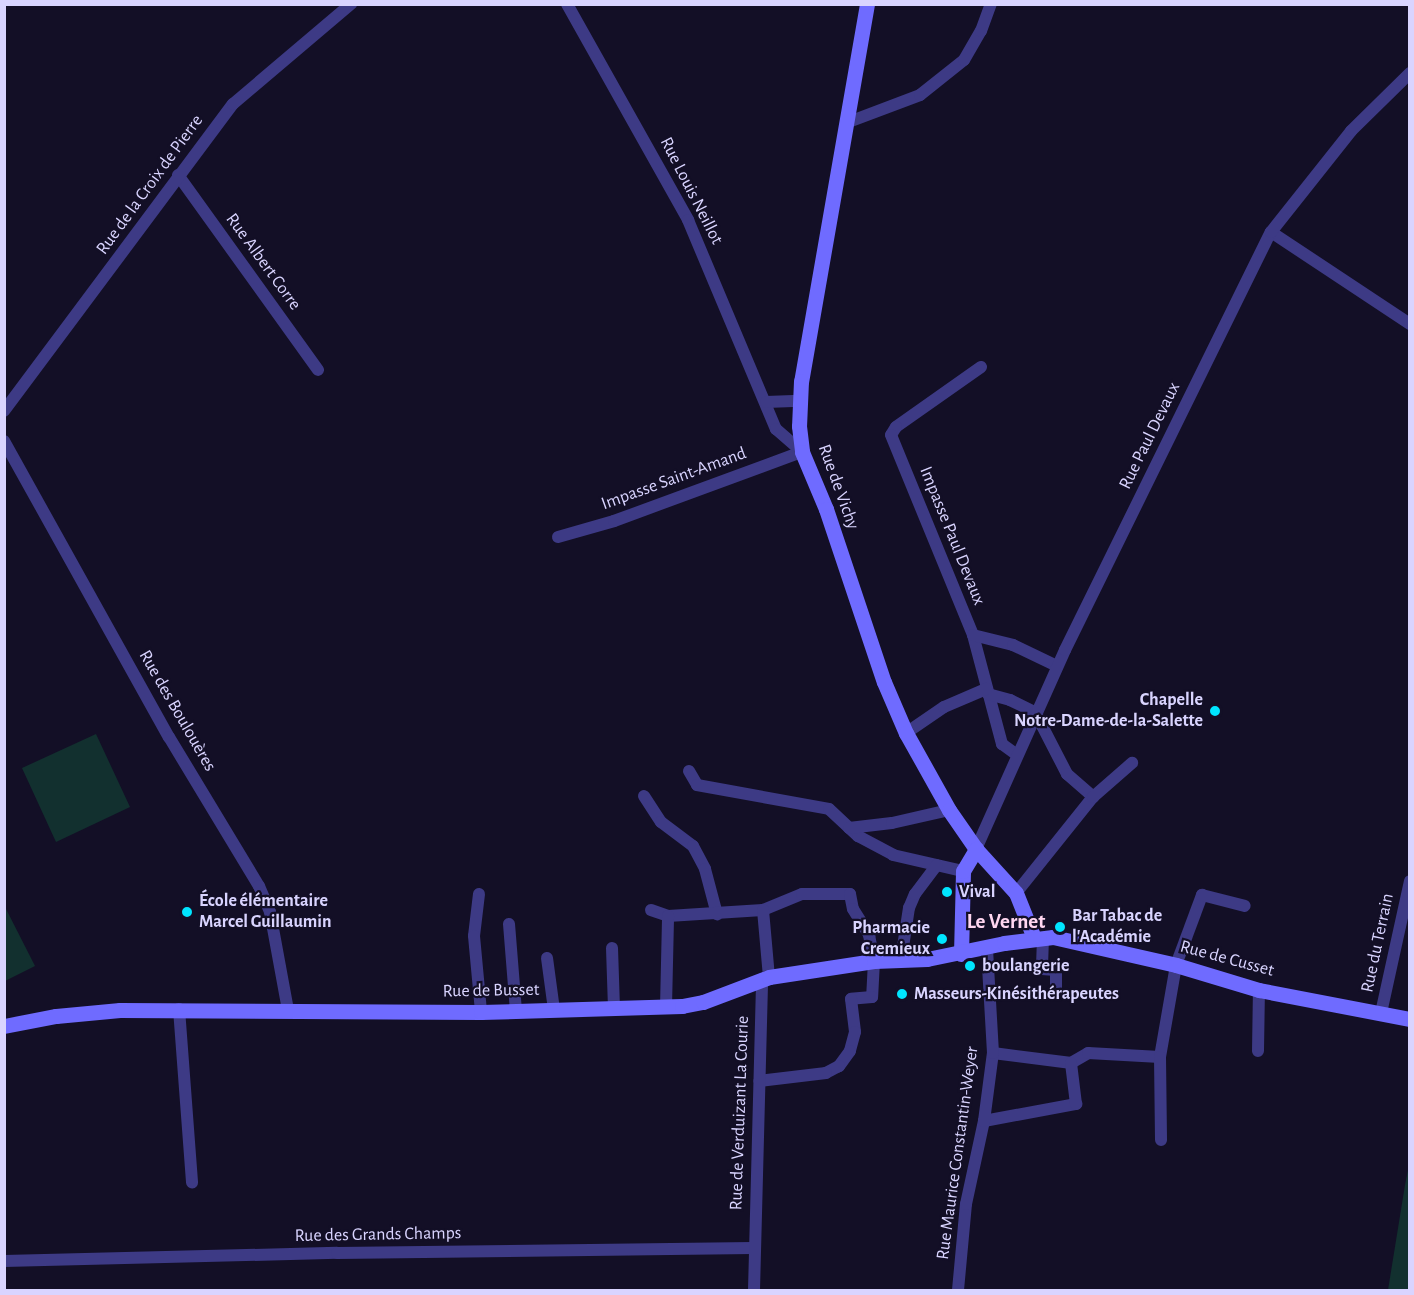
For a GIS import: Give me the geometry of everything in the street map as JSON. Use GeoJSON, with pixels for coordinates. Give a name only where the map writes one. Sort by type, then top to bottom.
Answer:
{"type":"FeatureCollection","features":[{"type":"Feature","properties":{"kind":"street","name":"Rue de la Croix de Pierre"},"geometry":{"type":"LineString","coordinates":[[4,411],[233,104],[351,4]]}},
{"type":"Feature","properties":{"kind":"street","name":"Rue Louis Neillot"},"geometry":{"type":"LineString","coordinates":[[567,4],[688,220],[776,429],[802,452]]}},
{"type":"Feature","properties":{"kind":"street","name":"Rue de Vichy"},"geometry":{"type":"LineString","coordinates":[[867,4],[816,288],[800,401],[799,426],[802,452],[826,509],[884,682],[906,733],[949,810],[976,849],[1016,893]]}},
{"type":"Feature","properties":{"kind":"street"},"geometry":{"type":"LineString","coordinates":[[846,123],[920,95],[964,60],[981,31],[991,4]]}},
{"type":"Feature","properties":{"kind":"street","name":"Rue Paul Devaux"},"geometry":{"type":"LineString","coordinates":[[976,849],[1035,712],[1271,232],[1351,132],[1410,73]]}},
{"type":"Feature","properties":{"kind":"street","name":"Rue Albert Corre"},"geometry":{"type":"LineString","coordinates":[[178,175],[318,370]]}},
{"type":"Feature","properties":{"kind":"street"},"geometry":{"type":"LineString","coordinates":[[1271,232],[1410,324]]}},
{"type":"Feature","properties":{"kind":"street","name":"Impasse Paul Devaux"},"geometry":{"type":"LineString","coordinates":[[981,367],[896,427],[891,435],[973,635],[1002,744],[1017,755]]}},
{"type":"Feature","properties":{"kind":"street"},"geometry":{"type":"LineString","coordinates":[[766,402],[800,401]]}},
{"type":"Feature","properties":{"kind":"street","name":"Rue des Boulouères"},"geometry":{"type":"LineString","coordinates":[[4,441],[170,737],[259,886],[270,912],[288,1010]]}},
{"type":"Feature","properties":{"kind":"street","name":"Impasse Saint-Amand"},"geometry":{"type":"LineString","coordinates":[[558,537],[614,521],[802,452]]}},
{"type":"Feature","properties":{"kind":"street"},"geometry":{"type":"LineString","coordinates":[[973,635],[1013,645],[1057,666]]}},
{"type":"Feature","properties":{"kind":"street"},"geometry":{"type":"LineString","coordinates":[[906,733],[944,707],[987,692],[1035,712],[1068,774],[1093,797]]}},
{"type":"Feature","properties":{"kind":"street"},"geometry":{"type":"LineString","coordinates":[[1056,989],[1056,970],[1042,969],[1038,938],[1016,893],[1093,797],[1132,764]]}},
{"type":"Feature","properties":{"kind":"street"},"geometry":{"type":"LineString","coordinates":[[689,771],[697,785],[829,808],[858,836],[893,855],[963,871]]}},
{"type":"Feature","properties":{"kind":"street"},"geometry":{"type":"LineString","coordinates":[[644,796],[661,822],[693,846],[705,870],[717,914]]}},
{"type":"Feature","properties":{"kind":"street"},"geometry":{"type":"LineString","coordinates":[[849,828],[892,823],[949,810]]}},
{"type":"Feature","properties":{"kind":"street"},"geometry":{"type":"LineString","coordinates":[[960,954],[963,871],[976,849]]}},
{"type":"Feature","properties":{"kind":"street"},"geometry":{"type":"LineString","coordinates":[[901,960],[909,908],[915,894],[937,865]]}},
{"type":"Feature","properties":{"kind":"street","name":"Rue du Terrain"},"geometry":{"type":"LineString","coordinates":[[1381,1013],[1410,881]]}},
{"type":"Feature","properties":{"kind":"street"},"geometry":{"type":"LineString","coordinates":[[479,894],[474,936],[481,1012]]}},
{"type":"Feature","properties":{"kind":"street"},"geometry":{"type":"LineString","coordinates":[[651,910],[668,916],[717,914],[763,910],[802,894],[850,894],[853,909],[869,935],[874,962],[872,997],[851,999],[855,1032],[850,1051],[839,1066],[826,1073],[759,1081]]}},
{"type":"Feature","properties":{"kind":"street"},"geometry":{"type":"LineString","coordinates":[[1161,1140],[1160,1057],[1176,965],[1202,895],[1245,906]]}},
{"type":"Feature","properties":{"kind":"street","name":"Rue de Verduizant La Courie"},"geometry":{"type":"LineString","coordinates":[[754,1290],[753,1248],[759,1081],[766,978],[763,910]]}},
{"type":"Feature","properties":{"kind":"street"},"geometry":{"type":"LineString","coordinates":[[666,1007],[668,916]]}},
{"type":"Feature","properties":{"kind":"street"},"geometry":{"type":"LineString","coordinates":[[509,924],[516,1011]]}},
{"type":"Feature","properties":{"kind":"street","name":"Rue de Cusset"},"geometry":{"type":"LineString","coordinates":[[987,948],[1053,937],[1176,965],[1259,990],[1410,1019]]}},
{"type":"Feature","properties":{"kind":"street"},"geometry":{"type":"LineString","coordinates":[[612,948],[614,1008]]}},
{"type":"Feature","properties":{"kind":"street","name":"Rue de Busset"},"geometry":{"type":"LineString","coordinates":[[9,1027],[120,1010],[481,1012],[666,1007],[704,1002],[766,978],[874,962],[960,954],[987,948]]}},
{"type":"Feature","properties":{"kind":"street","name":"Rue Maurice Constantin-Weyer"},"geometry":{"type":"LineString","coordinates":[[958,1290],[966,1204],[984,1120],[993,1053],[987,948]]}},
{"type":"Feature","properties":{"kind":"street"},"geometry":{"type":"LineString","coordinates":[[548,958],[554,1010]]}},
{"type":"Feature","properties":{"kind":"street"},"geometry":{"type":"LineString","coordinates":[[1258,1051],[1259,990]]}},
{"type":"Feature","properties":{"kind":"street"},"geometry":{"type":"LineString","coordinates":[[179,1009],[192,1183]]}},
{"type":"Feature","properties":{"kind":"street"},"geometry":{"type":"LineString","coordinates":[[993,1053],[1071,1063],[1088,1053],[1160,1057]]}},
{"type":"Feature","properties":{"kind":"street"},"geometry":{"type":"LineString","coordinates":[[984,1120],[1076,1104],[1071,1063]]}},
{"type":"Feature","properties":{"kind":"street","name":"Rue des Grands Champs"},"geometry":{"type":"LineString","coordinates":[[4,1261],[337,1253],[753,1248]]}},
{"type":"Feature","properties":{"kind":"green space"},"geometry":{"type":"Polygon","coordinates":[[[96,734],[130,807],[56,842],[22,768],[96,734]]]}},
{"type":"Feature","properties":{"kind":"green space"},"geometry":{"type":"Polygon","coordinates":[[[4,905],[35,966],[5,981],[4,981],[4,905]]]}},
{"type":"Feature","properties":{"kind":"green space"},"geometry":{"type":"Polygon","coordinates":[[[1409,1165],[1409,1290],[1388,1290],[1405,1185],[1409,1165]]]}},
{"type":"Feature","properties":{"kind":"place","name":"Chapelle Notre-Dame-de-la-Salette"},"geometry":{"type":"Point","coordinates":[1215,711]}},
{"type":"Feature","properties":{"kind":"place","name":"Vival"},"geometry":{"type":"Point","coordinates":[947,892]}},
{"type":"Feature","properties":{"kind":"place","name":"École élémentaire Marcel Guillaumin"},"geometry":{"type":"Point","coordinates":[187,912]}},
{"type":"Feature","properties":{"kind":"place","name":"Bar Tabac de l'Académie"},"geometry":{"type":"Point","coordinates":[1060,927]}},
{"type":"Feature","properties":{"kind":"place","name":"Pharmacie Cremieux"},"geometry":{"type":"Point","coordinates":[942,939]}},
{"type":"Feature","properties":{"kind":"place","name":"boulangerie"},"geometry":{"type":"Point","coordinates":[970,966]}},
{"type":"Feature","properties":{"kind":"place","name":"Masseurs-Kinésithérapeutes"},"geometry":{"type":"Point","coordinates":[902,994]}},
{"type":"Feature","properties":{"kind":"district","name":"Le Vernet"},"geometry":{"type":"Point","coordinates":[1006,922]}}]}
